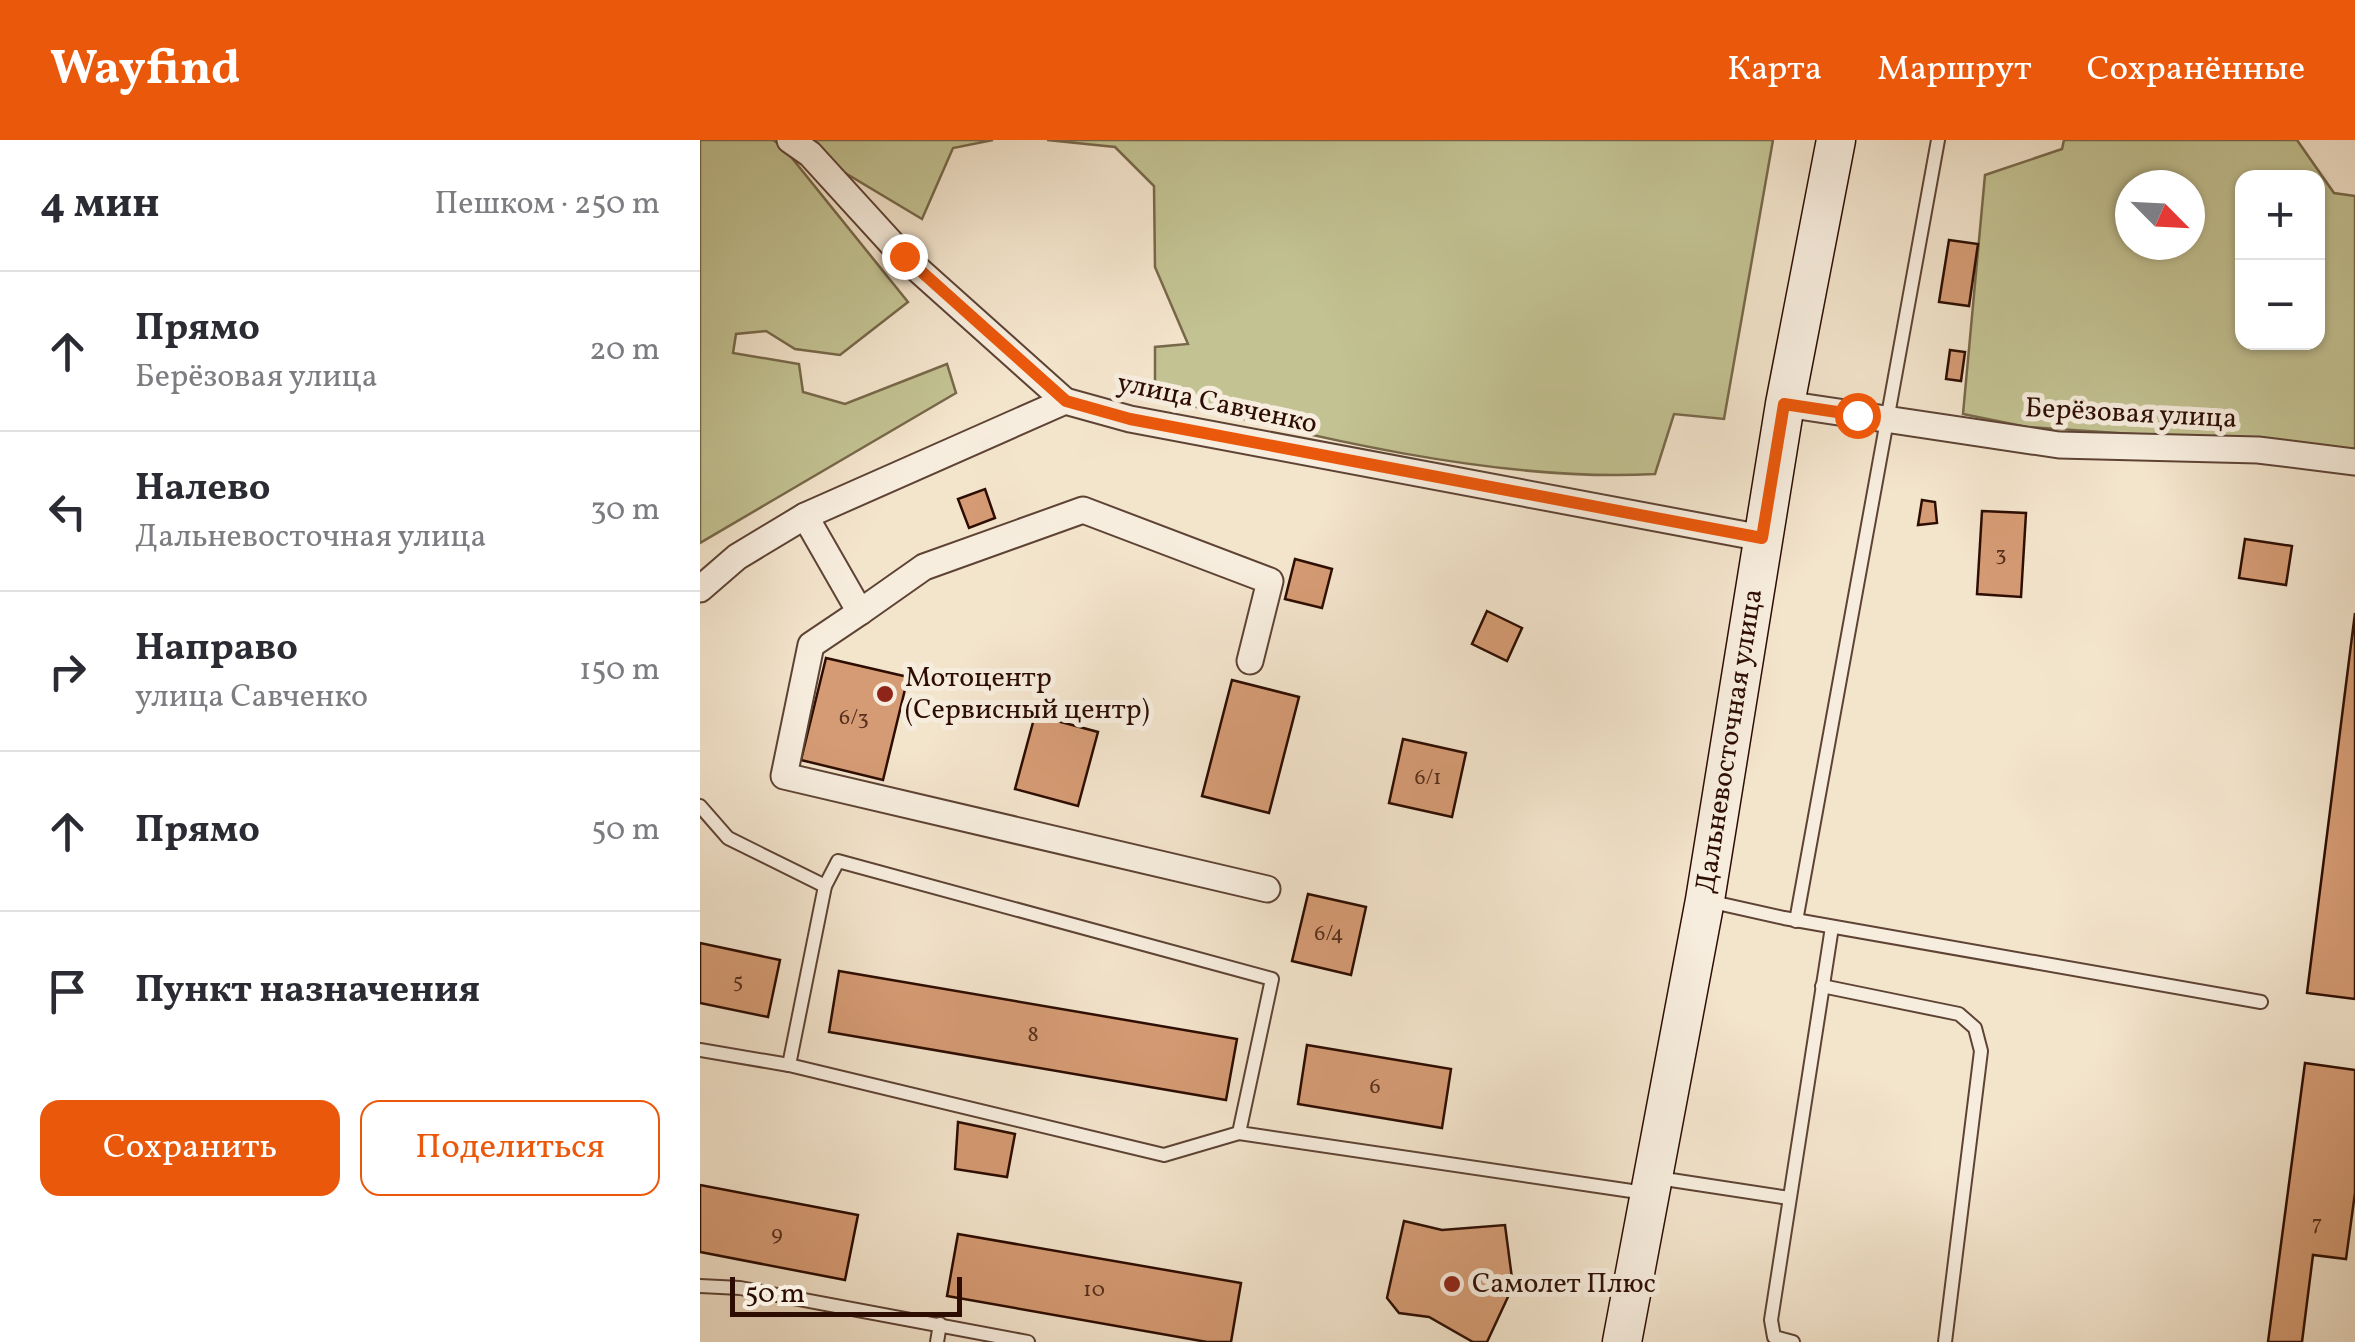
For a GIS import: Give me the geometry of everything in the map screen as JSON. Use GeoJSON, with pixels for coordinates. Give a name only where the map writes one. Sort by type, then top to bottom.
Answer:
{"type":"FeatureCollection","features":[{"type":"Feature","properties":{"kind":"main road","name":"Дальневосточная улица"},"geometry":{"type":"LineString","coordinates":[[1622,1342],[1705,900],[1784,404],[1836,140]]}},
{"type":"Feature","properties":{"kind":"street"},"geometry":{"type":"LineString","coordinates":[[700,588],[737,557],[805,516],[1066,401],[904,256],[810,154],[790,140]]}},
{"type":"Feature","properties":{"kind":"street","name":"улица Савченко"},"geometry":{"type":"LineString","coordinates":[[1066,401],[1149,423],[1762,538]]}},
{"type":"Feature","properties":{"kind":"street","name":"Берёзовая улица"},"geometry":{"type":"LineString","coordinates":[[1784,404],[2059,445],[2258,450],[2355,462]]}},
{"type":"Feature","properties":{"kind":"street"},"geometry":{"type":"LineString","coordinates":[[1250,660],[1270,581],[1083,510],[924,566],[811,645],[784,776],[1268,889]]}},
{"type":"Feature","properties":{"kind":"street"},"geometry":{"type":"LineString","coordinates":[[805,516],[860,612]]}},
{"type":"Feature","properties":{"kind":"lane"},"geometry":{"type":"LineString","coordinates":[[1796,920],[1938,140]]}},
{"type":"Feature","properties":{"kind":"lane"},"geometry":{"type":"LineString","coordinates":[[700,806],[728,838],[825,886]]}},
{"type":"Feature","properties":{"kind":"lane"},"geometry":{"type":"LineString","coordinates":[[789,1064],[825,886],[838,861],[1272,980],[1238,1133]]}},
{"type":"Feature","properties":{"kind":"lane"},"geometry":{"type":"LineString","coordinates":[[1705,900],[1832,927],[2261,1002]]}},
{"type":"Feature","properties":{"kind":"lane"},"geometry":{"type":"LineString","coordinates":[[1793,1342],[1774,1337],[1771,1320],[1832,927]]}},
{"type":"Feature","properties":{"kind":"lane"},"geometry":{"type":"LineString","coordinates":[[1822,986],[1959,1014],[1975,1028],[1981,1051],[1945,1342]]}},
{"type":"Feature","properties":{"kind":"lane"},"geometry":{"type":"LineString","coordinates":[[700,1050],[789,1064],[1164,1155],[1238,1133],[1650,1185],[1790,1198]]}},
{"type":"Feature","properties":{"kind":"lane"},"geometry":{"type":"LineString","coordinates":[[700,1286],[740,1288],[857,1313],[940,1324],[1028,1342]]}},
{"type":"Feature","properties":{"kind":"lane"},"geometry":{"type":"LineString","coordinates":[[937,1342],[940,1324]]}},
{"type":"Feature","properties":{"kind":"shaded area"},"geometry":{"type":"Polygon","coordinates":[[[700,140],[773,140],[783,147],[908,302],[840,355],[795,349],[766,331],[736,334],[733,353],[799,364],[803,392],[845,404],[947,364],[956,393],[700,543],[700,140]]]}},
{"type":"Feature","properties":{"kind":"shaded area"},"geometry":{"type":"Polygon","coordinates":[[[790,140],[993,140],[953,148],[922,219],[790,140]]]}},
{"type":"Feature","properties":{"kind":"shaded area"},"geometry":{"type":"Polygon","coordinates":[[[1047,140],[1773,140],[1724,419],[1674,414],[1655,474],[1596,475],[1469,464],[1403,453],[1155,396],[1155,347],[1188,344],[1155,267],[1154,186],[1115,147],[1047,140]]]}},
{"type":"Feature","properties":{"kind":"shaded area"},"geometry":{"type":"Polygon","coordinates":[[[2064,140],[2297,140],[2318,170],[2235,170],[2235,350],[2325,350],[2325,180],[2334,193],[2355,196],[2355,449],[2027,427],[1963,414],[1985,175],[2062,149],[2064,140]]]}},
{"type":"Feature","properties":{"kind":"building"},"geometry":{"type":"Polygon","coordinates":[[[1949,240],[1978,244],[1969,306],[1939,302],[1949,240]]]}},
{"type":"Feature","properties":{"kind":"building"},"geometry":{"type":"Polygon","coordinates":[[[1950,350],[1965,352],[1961,381],[1946,379],[1950,350]]]}},
{"type":"Feature","properties":{"kind":"building"},"geometry":{"type":"Polygon","coordinates":[[[985,489],[995,518],[969,528],[958,499],[985,489]]]}},
{"type":"Feature","properties":{"kind":"building"},"geometry":{"type":"Polygon","coordinates":[[[1922,500],[1935,502],[1937,523],[1918,525],[1922,500]]]}},
{"type":"Feature","properties":{"kind":"building"},"geometry":{"type":"Polygon","coordinates":[[[1982,511],[2026,513],[2021,597],[1977,594],[1982,511]]]}},
{"type":"Feature","properties":{"kind":"building"},"geometry":{"type":"Polygon","coordinates":[[[2245,539],[2292,546],[2286,585],[2239,578],[2245,539]]]}},
{"type":"Feature","properties":{"kind":"building"},"geometry":{"type":"Polygon","coordinates":[[[1295,559],[1332,569],[1322,608],[1285,599],[1295,559]]]}},
{"type":"Feature","properties":{"kind":"building"},"geometry":{"type":"Polygon","coordinates":[[[1487,611],[1522,628],[1507,661],[1472,644],[1487,611]]]}},
{"type":"Feature","properties":{"kind":"building"},"geometry":{"type":"Polygon","coordinates":[[[2355,613],[2355,999],[2307,993],[2355,613]]]}},
{"type":"Feature","properties":{"kind":"building"},"geometry":{"type":"Polygon","coordinates":[[[826,658],[908,677],[883,780],[801,760],[826,658]]]}},
{"type":"Feature","properties":{"kind":"building"},"geometry":{"type":"Polygon","coordinates":[[[1232,680],[1299,697],[1269,813],[1202,796],[1232,680]]]}},
{"type":"Feature","properties":{"kind":"building"},"geometry":{"type":"Polygon","coordinates":[[[1035,715],[1098,732],[1078,806],[1015,789],[1035,715]]]}},
{"type":"Feature","properties":{"kind":"building"},"geometry":{"type":"Polygon","coordinates":[[[1403,739],[1466,753],[1452,817],[1389,803],[1403,739]]]}},
{"type":"Feature","properties":{"kind":"building"},"geometry":{"type":"Polygon","coordinates":[[[1308,894],[1366,907],[1351,975],[1292,961],[1308,894]]]}},
{"type":"Feature","properties":{"kind":"building"},"geometry":{"type":"Polygon","coordinates":[[[700,943],[780,960],[768,1017],[700,1003],[700,943]]]}},
{"type":"Feature","properties":{"kind":"building"},"geometry":{"type":"Polygon","coordinates":[[[839,971],[1237,1039],[1226,1100],[829,1032],[839,971]]]}},
{"type":"Feature","properties":{"kind":"building"},"geometry":{"type":"Polygon","coordinates":[[[1307,1045],[1451,1069],[1442,1128],[1298,1104],[1307,1045]]]}},
{"type":"Feature","properties":{"kind":"building"},"geometry":{"type":"Polygon","coordinates":[[[2305,1063],[2355,1070],[2355,1193],[2346,1259],[2313,1255],[2302,1342],[2268,1342],[2305,1063]]]}},
{"type":"Feature","properties":{"kind":"building"},"geometry":{"type":"Polygon","coordinates":[[[958,1122],[1015,1134],[1007,1177],[955,1169],[958,1122]]]}},
{"type":"Feature","properties":{"kind":"building"},"geometry":{"type":"Polygon","coordinates":[[[700,1185],[858,1215],[845,1280],[700,1252],[700,1185]]]}},
{"type":"Feature","properties":{"kind":"building"},"geometry":{"type":"Polygon","coordinates":[[[1404,1221],[1442,1230],[1505,1225],[1513,1286],[1487,1342],[1473,1342],[1429,1317],[1399,1313],[1387,1298],[1404,1221]]]}},
{"type":"Feature","properties":{"kind":"building"},"geometry":{"type":"Polygon","coordinates":[[[958,1234],[1241,1283],[1231,1342],[1207,1342],[947,1296],[958,1234]]]}},
{"type":"Feature","properties":{"kind":"place","name":"Мотоцентр (Сервисный центр)"},"geometry":{"type":"Point","coordinates":[885,694]}},
{"type":"Feature","properties":{"kind":"place","name":"Самолет Плюс"},"geometry":{"type":"Point","coordinates":[1452,1284]}},
{"type":"Feature","properties":{"kind":"route"},"geometry":{"type":"LineString","coordinates":[[904,256],[1066,401],[1130,419],[1762,538],[1784,404],[1857,415]]}}]}
